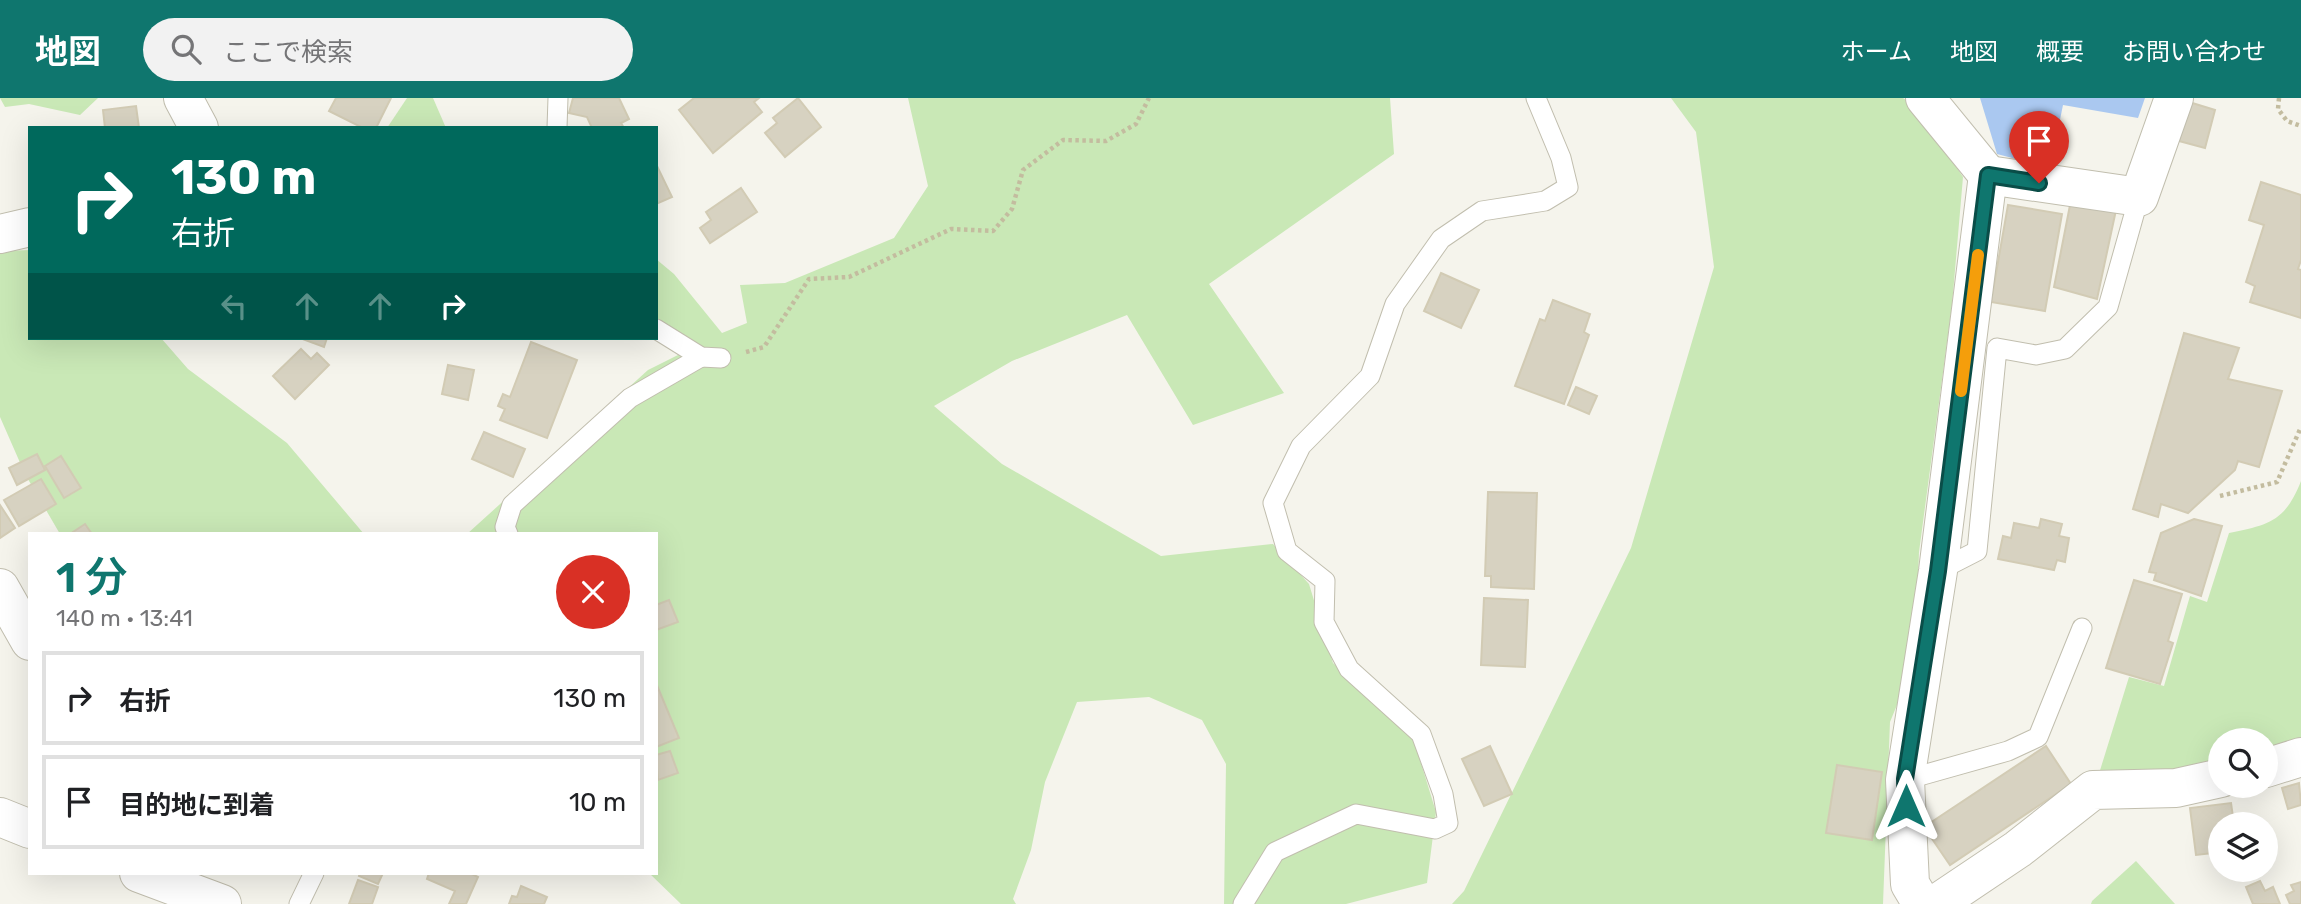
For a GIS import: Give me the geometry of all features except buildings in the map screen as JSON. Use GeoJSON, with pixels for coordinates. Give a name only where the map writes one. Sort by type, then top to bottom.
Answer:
{"type":"FeatureCollection","features":[{"type":"Feature","properties":{"kind":"street"},"geometry":{"type":"LineString","coordinates":[[183,98],[198,126]]}},
{"type":"Feature","properties":{"kind":"street"},"geometry":{"type":"LineString","coordinates":[[1925,98],[1988,175],[2139,197],[2174,98]]}},
{"type":"Feature","properties":{"kind":"street"},"geometry":{"type":"LineString","coordinates":[[1922,904],[1910,884],[1905,779],[1938,571],[1988,175]]}},
{"type":"Feature","properties":{"kind":"street"},"geometry":{"type":"LineString","coordinates":[[0,234],[28,227]]}},
{"type":"Feature","properties":{"kind":"street"},"geometry":{"type":"LineString","coordinates":[[0,588],[28,637]]}},
{"type":"Feature","properties":{"kind":"street"},"geometry":{"type":"LineString","coordinates":[[2278,764],[2301,757]]}},
{"type":"Feature","properties":{"kind":"street"},"geometry":{"type":"LineString","coordinates":[[1936,904],[2018,849],[2093,790],[2176,788],[2208,781]]}},
{"type":"Feature","properties":{"kind":"street"},"geometry":{"type":"LineString","coordinates":[[0,817],[28,828]]}},
{"type":"Feature","properties":{"kind":"street"},"geometry":{"type":"LineString","coordinates":[[168,884],[222,904]]}},
{"type":"Feature","properties":{"kind":"street"},"geometry":{"type":"LineString","coordinates":[[168,884],[229,904]]}},
{"type":"Feature","properties":{"kind":"lane"},"geometry":{"type":"LineString","coordinates":[[557,126],[558,98]]}},
{"type":"Feature","properties":{"kind":"lane"},"geometry":{"type":"LineString","coordinates":[[1244,904],[1275,852],[1356,814],[1435,829],[1448,822],[1443,794],[1421,734],[1349,669],[1324,622],[1325,581],[1287,551],[1273,503],[1301,446],[1370,376],[1395,304],[1441,239],[1482,211],[1545,201],[1567,187],[1561,158],[1536,98]]}},
{"type":"Feature","properties":{"kind":"lane"},"geometry":{"type":"LineString","coordinates":[[1938,571],[1977,551],[1997,348],[2036,355],[2065,349],[2108,307],[2139,197]]}},
{"type":"Feature","properties":{"kind":"lane"},"geometry":{"type":"LineString","coordinates":[[658,330],[701,357],[721,358]]}},
{"type":"Feature","properties":{"kind":"lane"},"geometry":{"type":"LineString","coordinates":[[507,532],[505,527],[512,505],[580,442],[630,398],[701,357]]}},
{"type":"Feature","properties":{"kind":"lane"},"geometry":{"type":"LineString","coordinates":[[1905,779],[2008,751],[2038,737],[2082,628]]}},
{"type":"Feature","properties":{"kind":"lane"},"geometry":{"type":"LineString","coordinates":[[299,904],[313,875]]}},
{"type":"Feature","properties":{"kind":"path"},"geometry":{"type":"LineString","coordinates":[[721,358],[764,347],[809,279],[849,277],[951,229],[993,231],[1012,209],[1023,170],[1063,141],[1106,141],[1136,124],[1149,98]]}},
{"type":"Feature","properties":{"kind":"path"},"geometry":{"type":"LineString","coordinates":[[2279,98],[2278,109],[2287,121],[2301,125]]}},
{"type":"Feature","properties":{"kind":"path"},"geometry":{"type":"LineString","coordinates":[[2220,496],[2277,482],[2301,427]]}},
{"type":"Feature","properties":{"kind":"green space"},"geometry":{"type":"Polygon","coordinates":[[[0,98],[98,98],[80,115],[29,104],[5,107],[0,98]]]}},
{"type":"Feature","properties":{"kind":"green space"},"geometry":{"type":"Polygon","coordinates":[[[407,98],[433,98],[445,126],[388,126],[407,98]]]}},
{"type":"Feature","properties":{"kind":"green space"},"geometry":{"type":"Polygon","coordinates":[[[908,98],[1390,98],[1394,154],[1209,284],[1284,393],[1193,425],[1127,315],[1012,361],[934,406],[1002,464],[1161,556],[1273,544],[1309,584],[1333,663],[1413,737],[1436,812],[1427,883],[1346,904],[1224,904],[1226,764],[1202,720],[1149,697],[1077,702],[1045,782],[1031,850],[1013,899],[1016,904],[681,904],[651,875],[658,875],[658,532],[469,532],[648,370],[694,347],[658,322],[658,261],[674,274],[722,333],[747,323],[740,285],[785,283],[894,238],[928,186],[908,98]]]}},
{"type":"Feature","properties":{"kind":"green space"},"geometry":{"type":"Polygon","coordinates":[[[1671,98],[1903,98],[1916,107],[1963,177],[1952,305],[1919,552],[1915,661],[1890,722],[1883,904],[1452,904],[1464,891],[1631,548],[1714,267],[1696,132],[1671,98]]]}},
{"type":"Feature","properties":{"kind":"green space"},"geometry":{"type":"Polygon","coordinates":[[[28,250],[28,340],[163,340],[188,369],[287,443],[362,532],[59,532],[25,474],[0,417],[0,254],[4,251],[28,250]]]}},
{"type":"Feature","properties":{"kind":"green space"},"geometry":{"type":"Polygon","coordinates":[[[2301,481],[2301,748],[2278,754],[2278,728],[2208,728],[2208,771],[2097,780],[2129,677],[2164,686],[2190,596],[2207,602],[2229,533],[2265,524],[2274,519],[2295,495],[2301,481]]]}},
{"type":"Feature","properties":{"kind":"green space"},"geometry":{"type":"Polygon","coordinates":[[[2136,861],[2175,904],[2091,904],[2092,901],[2136,861]]]}},
{"type":"Feature","properties":{"kind":"water"},"geometry":{"type":"Polygon","coordinates":[[[1980,98],[2145,98],[2138,118],[2063,105],[2050,168],[1997,154],[1980,98]]]}},
{"type":"Feature","properties":{"kind":"slow traffic"},"geometry":{"type":"LineString","coordinates":[[1961,391],[1978,255]]}},
{"type":"Feature","properties":{"kind":"route"},"geometry":{"type":"LineString","coordinates":[[1906,806],[1905,779],[1938,571],[1988,175],[2039,183]]}}]}
